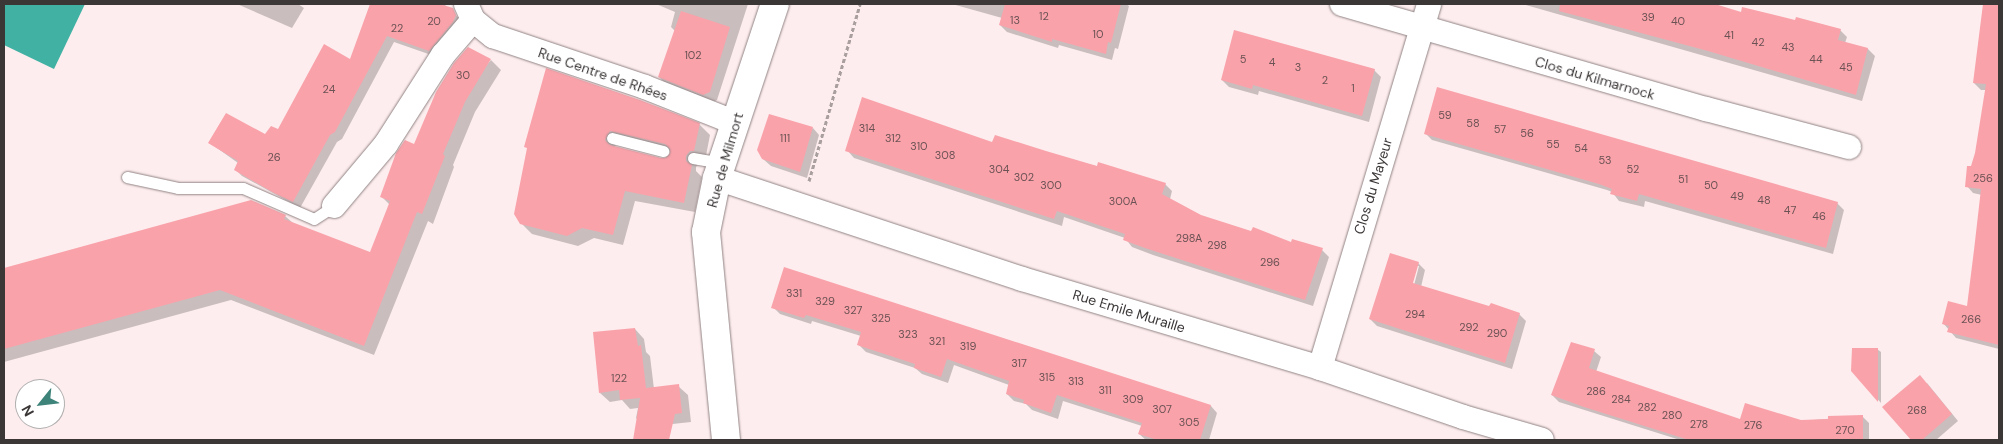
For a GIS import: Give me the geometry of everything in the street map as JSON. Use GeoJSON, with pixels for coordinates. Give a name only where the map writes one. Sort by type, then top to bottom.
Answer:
{"type":"FeatureCollection","features":[{"type":"Feature","properties":{"kind":"street","name":"Rue de Milmort"},"geometry":{"type":"LineString","coordinates":[[726,440],[706,232],[720,171],[775,4]]}},
{"type":"Feature","properties":{"kind":"street","name":"Clos du Kilmarnock"},"geometry":{"type":"LineString","coordinates":[[1342,4],[1696,106],[1849,147]]}},
{"type":"Feature","properties":{"kind":"street","name":"Clos du Mayeur"},"geometry":{"type":"LineString","coordinates":[[1320,368],[1428,4]]}},
{"type":"Feature","properties":{"kind":"street","name":"Rue Centre de Rhées"},"geometry":{"type":"LineString","coordinates":[[334,206],[386,144],[470,12],[493,36],[645,87],[736,123]]}},
{"type":"Feature","properties":{"kind":"street","name":"Rue Emile Muraille"},"geometry":{"type":"LineString","coordinates":[[720,171],[801,206],[1022,279],[1320,368],[1463,417],[1542,440]]}},
{"type":"Feature","properties":{"kind":"lane"},"geometry":{"type":"LineString","coordinates":[[612,138],[663,151]]}},
{"type":"Feature","properties":{"kind":"lane"},"geometry":{"type":"LineString","coordinates":[[693,158],[720,171]]}},
{"type":"Feature","properties":{"kind":"lane"},"geometry":{"type":"LineString","coordinates":[[127,177],[178,188],[243,188],[314,219],[334,206]]}},
{"type":"Feature","properties":{"kind":"path"},"geometry":{"type":"LineString","coordinates":[[801,206],[860,4]]}},
{"type":"Feature","properties":{"kind":"water"},"geometry":{"type":"Polygon","coordinates":[[[4,4],[85,4],[54,69],[4,45],[4,4]]]}},
{"type":"Feature","properties":{"kind":"building"},"geometry":{"type":"Polygon","coordinates":[[[370,4],[440,4],[453,8],[456,15],[453,22],[429,51],[387,36],[335,132],[330,135],[293,202],[234,170],[238,161],[208,143],[226,113],[265,134],[271,126],[278,129],[324,44],[350,59],[370,4]]]}},
{"type":"Feature","properties":{"kind":"building"},"geometry":{"type":"Polygon","coordinates":[[[1005,4],[1121,4],[1111,43],[1108,42],[1106,54],[1052,39],[1052,42],[999,25],[1005,4]]]}},
{"type":"Feature","properties":{"kind":"building"},"geometry":{"type":"Polygon","coordinates":[[[1560,4],[1715,4],[1741,12],[1742,7],[1795,20],[1796,17],[1841,29],[1838,40],[1868,48],[1856,95],[1708,51],[1559,11],[1560,4]]]}},
{"type":"Feature","properties":{"kind":"building"},"geometry":{"type":"Polygon","coordinates":[[[1983,4],[1999,4],[1999,345],[1947,332],[1949,326],[1942,324],[1948,301],[1967,306],[1981,189],[1965,187],[1967,166],[1971,166],[1975,153],[1986,84],[1973,83],[1983,4]]]}},
{"type":"Feature","properties":{"kind":"building"},"geometry":{"type":"Polygon","coordinates":[[[681,11],[730,27],[710,92],[703,95],[658,77],[681,11]]]}},
{"type":"Feature","properties":{"kind":"building"},"geometry":{"type":"Polygon","coordinates":[[[1234,30],[1375,69],[1362,116],[1253,85],[1252,89],[1221,80],[1234,30]]]}},
{"type":"Feature","properties":{"kind":"building"},"geometry":{"type":"Polygon","coordinates":[[[468,47],[491,59],[465,102],[443,154],[445,156],[422,214],[417,212],[364,346],[220,290],[4,349],[4,268],[251,200],[286,215],[284,219],[370,252],[390,201],[380,197],[396,153],[405,140],[414,144],[436,92],[454,63],[468,47]]]}},
{"type":"Feature","properties":{"kind":"building"},"geometry":{"type":"Polygon","coordinates":[[[546,68],[700,123],[694,151],[690,151],[686,156],[686,161],[692,165],[684,203],[625,191],[613,235],[582,228],[567,236],[520,224],[514,214],[527,148],[524,147],[546,68]],[[610,131],[605,140],[610,145],[661,158],[665,158],[670,153],[670,149],[665,144],[610,131]]]}},
{"type":"Feature","properties":{"kind":"building"},"geometry":{"type":"Polygon","coordinates":[[[1437,87],[1838,202],[1826,248],[1639,194],[1637,201],[1610,194],[1612,189],[1599,184],[1424,134],[1437,87]]]}},
{"type":"Feature","properties":{"kind":"building"},"geometry":{"type":"Polygon","coordinates":[[[862,97],[992,142],[995,135],[1097,166],[1098,162],[1166,183],[1162,194],[1201,215],[1251,231],[1253,227],[1291,242],[1292,239],[1323,248],[1305,300],[1145,248],[1123,240],[1125,234],[1057,211],[1054,219],[845,151],[862,97]]]}},
{"type":"Feature","properties":{"kind":"building"},"geometry":{"type":"Polygon","coordinates":[[[769,114],[813,127],[800,172],[762,159],[757,150],[769,114]]]}},
{"type":"Feature","properties":{"kind":"building"},"geometry":{"type":"Polygon","coordinates":[[[1390,253],[1419,262],[1413,283],[1489,306],[1491,303],[1520,313],[1505,363],[1369,319],[1390,253]]]}},
{"type":"Feature","properties":{"kind":"building"},"geometry":{"type":"Polygon","coordinates":[[[784,267],[1211,405],[1200,440],[1158,440],[1138,434],[1142,423],[1057,395],[1051,413],[1023,403],[1024,400],[1006,394],[1009,381],[947,359],[941,377],[914,368],[915,364],[857,345],[861,332],[806,315],[804,318],[771,308],[784,267]]]}},
{"type":"Feature","properties":{"kind":"building"},"geometry":{"type":"Polygon","coordinates":[[[635,328],[638,346],[641,345],[646,388],[679,384],[682,413],[675,414],[669,440],[633,440],[640,398],[620,400],[619,390],[599,393],[593,332],[635,328]]]}},
{"type":"Feature","properties":{"kind":"building"},"geometry":{"type":"Polygon","coordinates":[[[1571,342],[1595,349],[1589,368],[1740,419],[1745,403],[1801,420],[1828,419],[1828,416],[1863,415],[1863,440],[1689,440],[1584,407],[1551,395],[1571,342]]]}},
{"type":"Feature","properties":{"kind":"building"},"geometry":{"type":"Polygon","coordinates":[[[1852,348],[1878,348],[1878,402],[1851,371],[1852,348]]]}},
{"type":"Feature","properties":{"kind":"building"},"geometry":{"type":"Polygon","coordinates":[[[1920,375],[1952,414],[1922,440],[1911,440],[1882,407],[1920,375]]]}}]}
